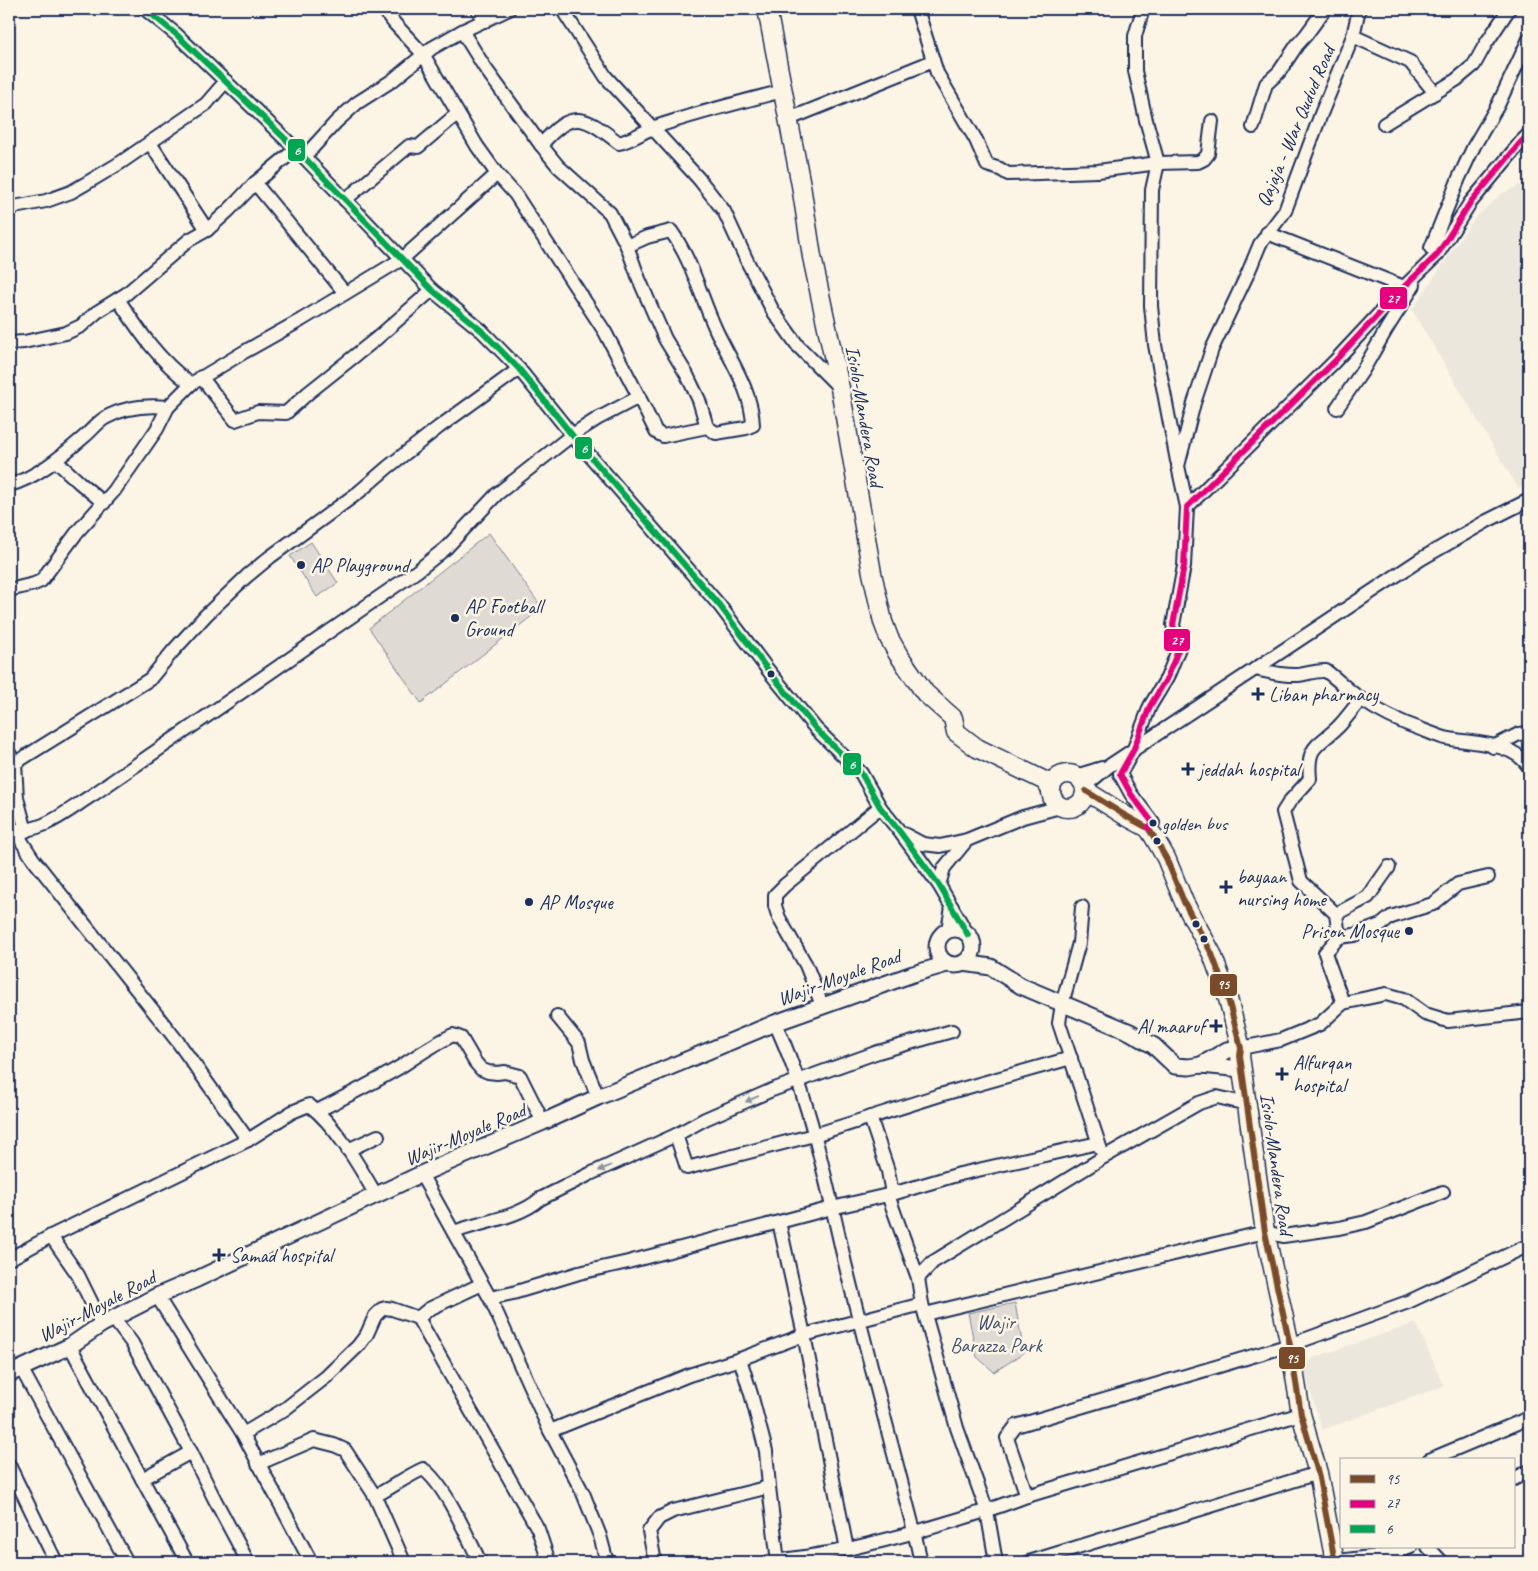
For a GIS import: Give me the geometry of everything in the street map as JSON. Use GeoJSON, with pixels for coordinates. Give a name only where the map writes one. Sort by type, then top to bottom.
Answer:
{"type":"FeatureCollection","features":[{"type":"Feature","properties":{"kind":"highway","name":"Isiolo-Mandera Road"},"geometry":{"type":"LineString","coordinates":[[767,9],[801,185],[812,257],[840,388],[872,573],[889,638],[925,693],[953,718],[956,732],[978,748],[1044,781],[1059,800]]}},
{"type":"Feature","properties":{"kind":"highway","name":"Isiolo-Mandera Road"},"geometry":{"type":"LineString","coordinates":[[1024,770],[1048,771],[1077,782],[1111,807],[1148,828],[1166,858],[1184,902],[1212,954],[1227,995],[1241,1048],[1240,1056],[1265,1232],[1290,1345],[1301,1414],[1318,1472],[1334,1562]]}},
{"type":"Feature","properties":{"kind":"highway"},"geometry":{"type":"LineString","coordinates":[[1054,781],[1077,782],[1083,801],[1059,800],[1054,781]]}},
{"type":"Feature","properties":{"kind":"highway"},"geometry":{"type":"LineString","coordinates":[[1059,800],[1111,807]]}},
{"type":"Feature","properties":{"kind":"main road"},"geometry":{"type":"LineString","coordinates":[[947,964],[940,959],[937,942],[941,935],[948,930],[962,930],[991,967],[1021,986],[1130,1032],[1154,1046],[1175,1066],[1242,1069]]}},
{"type":"Feature","properties":{"kind":"main road"},"geometry":{"type":"LineString","coordinates":[[964,963],[972,952],[970,940]]}},
{"type":"Feature","properties":{"kind":"main road","name":"Wajir-Moyale Road"},"geometry":{"type":"LineString","coordinates":[[15,1371],[70,1346],[107,1321],[157,1296],[421,1174],[775,1023],[913,974],[937,942]]}},
{"type":"Feature","properties":{"kind":"main road"},"geometry":{"type":"LineString","coordinates":[[913,974],[947,964],[956,965],[964,963],[991,967]]}},
{"type":"Feature","properties":{"kind":"main road"},"geometry":{"type":"LineString","coordinates":[[1201,1066],[1227,1050],[1241,1048]]}},
{"type":"Feature","properties":{"kind":"street"},"geometry":{"type":"LineString","coordinates":[[145,9],[177,35],[226,81],[300,153],[432,290],[482,332],[519,369],[572,435],[720,606],[768,670],[816,729],[861,773],[880,807],[939,885],[970,940]]}},
{"type":"Feature","properties":{"kind":"street"},"geometry":{"type":"LineString","coordinates":[[383,9],[423,54],[477,146],[497,174],[516,194],[605,332],[656,432],[663,436],[706,427],[716,433],[753,425],[753,413],[740,376],[717,332],[693,270],[679,242],[671,231],[647,237],[627,246]]}},
{"type":"Feature","properties":{"kind":"street"},"geometry":{"type":"LineString","coordinates":[[477,9],[485,21]]}},
{"type":"Feature","properties":{"kind":"street"},"geometry":{"type":"LineString","coordinates":[[9,343],[24,342],[66,333],[81,326],[97,312],[118,299],[189,240],[206,230],[229,210],[254,183],[300,153],[357,103],[393,80],[423,54],[462,30],[509,9]]}},
{"type":"Feature","properties":{"kind":"street"},"geometry":{"type":"LineString","coordinates":[[562,9],[606,77],[699,179],[724,211],[748,264],[773,310],[798,346],[840,388]]}},
{"type":"Feature","properties":{"kind":"street"},"geometry":{"type":"LineString","coordinates":[[918,9],[937,73],[967,124],[987,165],[1008,174],[1098,171],[1158,163],[1198,162],[1208,154],[1212,122]]}},
{"type":"Feature","properties":{"kind":"street"},"geometry":{"type":"LineString","coordinates":[[1143,9],[1136,36],[1136,71],[1146,120],[1158,163],[1152,190],[1151,306],[1155,344],[1178,466]]}},
{"type":"Feature","properties":{"kind":"street"},"geometry":{"type":"LineString","coordinates":[[1253,127],[1266,84],[1279,72],[1325,9]]}},
{"type":"Feature","properties":{"kind":"street","name":"Qajaja - War Qudud Road"},"geometry":{"type":"LineString","coordinates":[[1134,751],[1150,706],[1166,678],[1179,648],[1173,625],[1184,566],[1187,507],[1178,466],[1194,403],[1212,349],[1260,244],[1285,211],[1321,114],[1353,36],[1359,9]]}},
{"type":"Feature","properties":{"kind":"street"},"geometry":{"type":"LineString","coordinates":[[1384,124],[1456,80],[1474,65],[1509,9]]}},
{"type":"Feature","properties":{"kind":"street"},"geometry":{"type":"LineString","coordinates":[[462,30],[485,68],[541,145],[558,166],[610,213],[627,246],[665,339],[687,375],[699,400],[706,427]]}},
{"type":"Feature","properties":{"kind":"street"},"geometry":{"type":"LineString","coordinates":[[1353,36],[1410,62],[1435,93]]}},
{"type":"Feature","properties":{"kind":"street"},"geometry":{"type":"LineString","coordinates":[[1436,256],[1431,248],[1459,178],[1474,146],[1498,105],[1529,39]]}},
{"type":"Feature","properties":{"kind":"street"},"geometry":{"type":"LineString","coordinates":[[788,118],[933,61]]}},
{"type":"Feature","properties":{"kind":"street"},"geometry":{"type":"LineString","coordinates":[[9,208],[46,201],[71,192],[150,143],[206,104],[226,81]]}},
{"type":"Feature","properties":{"kind":"street"},"geometry":{"type":"LineString","coordinates":[[541,145],[553,131],[563,124],[577,119],[590,122],[619,142],[630,140],[652,128],[783,91]]}},
{"type":"Feature","properties":{"kind":"street"},"geometry":{"type":"LineString","coordinates":[[345,200],[410,146],[418,147],[457,114]]}},
{"type":"Feature","properties":{"kind":"street"},"geometry":{"type":"LineString","coordinates":[[1337,408],[1363,370],[1413,287],[1436,256],[1470,203],[1529,134]]}},
{"type":"Feature","properties":{"kind":"street"},"geometry":{"type":"LineString","coordinates":[[150,143],[206,230]]}},
{"type":"Feature","properties":{"kind":"street"},"geometry":{"type":"LineString","coordinates":[[9,590],[41,581],[78,531],[114,491],[168,408],[196,381],[402,260],[497,174]]}},
{"type":"Feature","properties":{"kind":"street"},"geometry":{"type":"LineString","coordinates":[[254,183],[345,293]]}},
{"type":"Feature","properties":{"kind":"street"},"geometry":{"type":"LineString","coordinates":[[1267,233],[1404,287]]}},
{"type":"Feature","properties":{"kind":"street"},"geometry":{"type":"LineString","coordinates":[[1187,507],[1334,362],[1404,287],[1436,256]]}},
{"type":"Feature","properties":{"kind":"street"},"geometry":{"type":"LineString","coordinates":[[118,299],[144,338],[160,357],[177,374],[196,381],[236,420],[258,412],[286,414],[308,393],[376,339],[432,290]]}},
{"type":"Feature","properties":{"kind":"street"},"geometry":{"type":"LineString","coordinates":[[248,1140],[178,1042],[33,859],[22,842],[17,831],[17,798],[12,758],[150,679],[206,615],[247,576],[359,492],[439,427],[519,369]]}},
{"type":"Feature","properties":{"kind":"street"},"geometry":{"type":"LineString","coordinates":[[17,831],[40,827],[94,794],[417,572],[466,529],[497,494],[596,418],[639,397]]}},
{"type":"Feature","properties":{"kind":"street"},"geometry":{"type":"LineString","coordinates":[[9,485],[19,482],[56,461],[103,418],[131,408],[155,406],[168,408]]}},
{"type":"Feature","properties":{"kind":"street"},"geometry":{"type":"LineString","coordinates":[[56,461],[104,503]]}},
{"type":"Feature","properties":{"kind":"street"},"geometry":{"type":"LineString","coordinates":[[1077,782],[1134,751],[1421,559],[1487,521],[1528,502]]}},
{"type":"Feature","properties":{"kind":"street"},"geometry":{"type":"LineString","coordinates":[[1255,669],[1280,675],[1299,675],[1320,670],[1326,671],[1361,699],[1392,719],[1445,738],[1502,747],[1513,752],[1529,767]]}},
{"type":"Feature","properties":{"kind":"street"},"geometry":{"type":"LineString","coordinates":[[1339,936],[1336,914],[1301,881],[1283,812],[1290,800],[1310,779],[1308,763],[1314,747],[1338,727],[1361,699]]}},
{"type":"Feature","properties":{"kind":"street"},"geometry":{"type":"LineString","coordinates":[[1493,747],[1519,734],[1529,733]]}},
{"type":"Feature","properties":{"kind":"street"},"geometry":{"type":"LineString","coordinates":[[1134,751],[1120,774],[1131,794],[1153,823],[1148,828]]}},
{"type":"Feature","properties":{"kind":"street"},"geometry":{"type":"LineString","coordinates":[[900,832],[923,844],[940,846],[967,840],[1059,800]]}},
{"type":"Feature","properties":{"kind":"street"},"geometry":{"type":"LineString","coordinates":[[822,1005],[806,965],[779,918],[775,906],[775,895],[880,807]]}},
{"type":"Feature","properties":{"kind":"street"},"geometry":{"type":"LineString","coordinates":[[939,885],[944,868],[967,840]]}},
{"type":"Feature","properties":{"kind":"street"},"geometry":{"type":"LineString","coordinates":[[1336,914],[1368,897],[1389,867]]}},
{"type":"Feature","properties":{"kind":"street"},"geometry":{"type":"LineString","coordinates":[[1344,1003],[1325,953],[1339,936],[1354,935],[1381,926],[1391,917],[1433,904],[1458,884],[1488,877]]}},
{"type":"Feature","properties":{"kind":"street"},"geometry":{"type":"LineString","coordinates":[[948,930],[952,907]]}},
{"type":"Feature","properties":{"kind":"street"},"geometry":{"type":"LineString","coordinates":[[1082,907],[1078,943],[1059,1023],[1104,1157]]}},
{"type":"Feature","properties":{"kind":"street"},"geometry":{"type":"LineString","coordinates":[[1241,1048],[1281,1040],[1320,1024],[1344,1003],[1386,994],[1404,999],[1425,1014],[1448,1021],[1529,1012]]}},
{"type":"Feature","properties":{"kind":"street"},"geometry":{"type":"LineString","coordinates":[[557,1016],[580,1043],[583,1060],[598,1097]]}},
{"type":"Feature","properties":{"kind":"street"},"geometry":{"type":"LineString","coordinates":[[775,1023],[788,1051],[814,1135],[859,1322],[921,1562]]}},
{"type":"Feature","properties":{"kind":"street"},"geometry":{"type":"LineString","coordinates":[[454,1232],[490,1222],[526,1208],[590,1174],[676,1135],[705,1119],[772,1090],[878,1052],[952,1031]]}},
{"type":"Feature","properties":{"kind":"street"},"geometry":{"type":"LineString","coordinates":[[317,1110],[367,1086],[431,1045],[453,1035],[461,1038],[481,1069],[488,1072],[505,1072],[520,1076],[543,1122]]}},
{"type":"Feature","properties":{"kind":"street"},"geometry":{"type":"LineString","coordinates":[[676,1135],[687,1168],[814,1135],[940,1095],[1071,1058]]}},
{"type":"Feature","properties":{"kind":"street"},"geometry":{"type":"LineString","coordinates":[[918,1278],[934,1262],[1104,1157],[1199,1103],[1217,1097],[1247,1104]]}},
{"type":"Feature","properties":{"kind":"street"},"geometry":{"type":"LineString","coordinates":[[9,1259],[248,1140],[292,1112],[309,1104],[317,1110],[348,1150],[376,1195]]}},
{"type":"Feature","properties":{"kind":"street"},"geometry":{"type":"LineString","coordinates":[[870,1117],[888,1171],[890,1195],[918,1278],[924,1309],[957,1428],[987,1511],[996,1562]]}},
{"type":"Feature","properties":{"kind":"street"},"geometry":{"type":"LineString","coordinates":[[348,1150],[378,1136]]}},
{"type":"Feature","properties":{"kind":"street"},"geometry":{"type":"LineString","coordinates":[[490,1298],[578,1273],[890,1195],[960,1174],[1098,1143]]}},
{"type":"Feature","properties":{"kind":"street"},"geometry":{"type":"LineString","coordinates":[[421,1174],[490,1298],[550,1431],[583,1493],[600,1536],[607,1562]]}},
{"type":"Feature","properties":{"kind":"street"},"geometry":{"type":"LineString","coordinates":[[550,1431],[689,1375],[740,1359],[804,1335],[1265,1232],[1283,1236],[1366,1222],[1443,1192]]}},
{"type":"Feature","properties":{"kind":"street"},"geometry":{"type":"LineString","coordinates":[[779,1222],[847,1549]]}},
{"type":"Feature","properties":{"kind":"street"},"geometry":{"type":"LineString","coordinates":[[52,1236],[107,1321],[132,1343],[192,1452],[248,1562]]}},
{"type":"Feature","properties":{"kind":"street"},"geometry":{"type":"LineString","coordinates":[[1027,1496],[1007,1438],[1016,1426],[1290,1345],[1408,1302],[1529,1245]]}},
{"type":"Feature","properties":{"kind":"street"},"geometry":{"type":"LineString","coordinates":[[418,1318],[429,1309],[482,1284]]}},
{"type":"Feature","properties":{"kind":"street"},"geometry":{"type":"LineString","coordinates":[[157,1296],[244,1434],[258,1464],[311,1562]]}},
{"type":"Feature","properties":{"kind":"street"},"geometry":{"type":"LineString","coordinates":[[244,1434],[296,1402],[326,1377],[367,1334],[375,1316],[382,1309],[392,1309],[418,1318],[538,1529],[548,1562]]}},
{"type":"Feature","properties":{"kind":"street"},"geometry":{"type":"LineString","coordinates":[[70,1346],[187,1562]]}},
{"type":"Feature","properties":{"kind":"street"},"geometry":{"type":"LineString","coordinates":[[740,1359],[752,1394],[766,1451],[775,1562],[847,1549],[987,1511],[1027,1496],[1301,1414]]}},
{"type":"Feature","properties":{"kind":"street"},"geometry":{"type":"LineString","coordinates":[[15,1371],[127,1562]]}},
{"type":"Feature","properties":{"kind":"street"},"geometry":{"type":"LineString","coordinates":[[1434,1458],[1529,1418]]}},
{"type":"Feature","properties":{"kind":"street"},"geometry":{"type":"LineString","coordinates":[[258,1464],[314,1440],[345,1450],[375,1496],[404,1562]]}},
{"type":"Feature","properties":{"kind":"street"},"geometry":{"type":"LineString","coordinates":[[142,1479],[192,1452]]}},
{"type":"Feature","properties":{"kind":"street"},"geometry":{"type":"LineString","coordinates":[[9,1464],[56,1562]]}},
{"type":"Feature","properties":{"kind":"street"},"geometry":{"type":"LineString","coordinates":[[375,1496],[413,1473],[424,1469],[430,1474],[448,1501],[480,1562]]}},
{"type":"Feature","properties":{"kind":"street"},"geometry":{"type":"LineString","coordinates":[[1029,1562],[1318,1472]]}},
{"type":"Feature","properties":{"kind":"street"},"geometry":{"type":"LineString","coordinates":[[1516,1478],[1529,1472]]}},
{"type":"Feature","properties":{"kind":"street"},"geometry":{"type":"LineString","coordinates":[[655,1562],[649,1531],[659,1518],[674,1511],[769,1486]]}},
{"type":"Feature","properties":{"kind":"street"},"geometry":{"type":"LineString","coordinates":[[1334,1562],[1393,1554],[1408,1548]]}},
{"type":"Feature","properties":{"kind":"street"},"geometry":{"type":"LineString","coordinates":[[1429,1548],[1442,1562]]}},
{"type":"Feature","properties":{"kind":"shaded area"},"geometry":{"type":"Polygon","coordinates":[[[1529,181],[1529,483],[1518,488],[1412,310],[1473,220],[1501,194],[1529,181]]]}},
{"type":"Feature","properties":{"kind":"shaded area"},"geometry":{"type":"Polygon","coordinates":[[[1416,1323],[1444,1386],[1322,1430],[1303,1365],[1315,1357],[1416,1323]]]}},
{"type":"Feature","properties":{"kind":"green space","name":"AP Football Ground"},"geometry":{"type":"Polygon","coordinates":[[[489,533],[542,608],[421,703],[369,628],[489,533]]]}},
{"type":"Feature","properties":{"kind":"green space"},"geometry":{"type":"Polygon","coordinates":[[[311,542],[338,583],[317,597],[290,556],[311,542]]]}},
{"type":"Feature","properties":{"kind":"green space","name":"Wajir Barazza Park"},"geometry":{"type":"Polygon","coordinates":[[[1015,1303],[1024,1353],[994,1372],[977,1357],[968,1313],[1015,1303]]]}},
{"type":"Feature","properties":{"kind":"transit line","name":"6"},"geometry":{"type":"LineString","coordinates":[[145,9],[177,35],[246,101],[304,157],[432,290],[482,331],[519,369],[572,435],[720,606],[768,670],[816,729],[861,773],[880,807],[939,885],[968,935]]}},
{"type":"Feature","properties":{"kind":"transit line","name":"27"},"geometry":{"type":"LineString","coordinates":[[1148,828],[1153,823],[1131,794],[1120,774],[1133,751],[1150,706],[1167,678],[1179,648],[1173,625],[1184,566],[1187,507],[1334,362],[1404,287],[1437,255],[1470,203],[1529,134]]}},
{"type":"Feature","properties":{"kind":"transit line","name":"95"},"geometry":{"type":"LineString","coordinates":[[1086,791],[1148,828],[1166,858],[1184,902],[1212,954],[1227,995],[1241,1048],[1240,1056],[1265,1232],[1290,1345],[1301,1414],[1318,1473],[1335,1562]]}},
{"type":"Feature","properties":{"kind":"place","name":"AP Playground"},"geometry":{"type":"Point","coordinates":[301,565]}},
{"type":"Feature","properties":{"kind":"place","name":"AP Football Ground"},"geometry":{"type":"Point","coordinates":[455,618]}},
{"type":"Feature","properties":{"kind":"place","name":"Liban pharmacy"},"geometry":{"type":"Point","coordinates":[1258,694]}},
{"type":"Feature","properties":{"kind":"place","name":"jeddah hospital"},"geometry":{"type":"Point","coordinates":[1188,769]}},
{"type":"Feature","properties":{"kind":"place","name":"golden bus"},"geometry":{"type":"Point","coordinates":[1153,823]}},
{"type":"Feature","properties":{"kind":"place","name":"bayaan nursing home"},"geometry":{"type":"Point","coordinates":[1226,887]}},
{"type":"Feature","properties":{"kind":"place","name":"AP Mosque"},"geometry":{"type":"Point","coordinates":[529,902]}},
{"type":"Feature","properties":{"kind":"place","name":"Prison Mosque"},"geometry":{"type":"Point","coordinates":[1409,931]}},
{"type":"Feature","properties":{"kind":"place","name":"Al maaruf"},"geometry":{"type":"Point","coordinates":[1216,1026]}},
{"type":"Feature","properties":{"kind":"place","name":"Alfurqan hospital"},"geometry":{"type":"Point","coordinates":[1282,1074]}},
{"type":"Feature","properties":{"kind":"place","name":"Samad hospital"},"geometry":{"type":"Point","coordinates":[219,1255]}}]}
